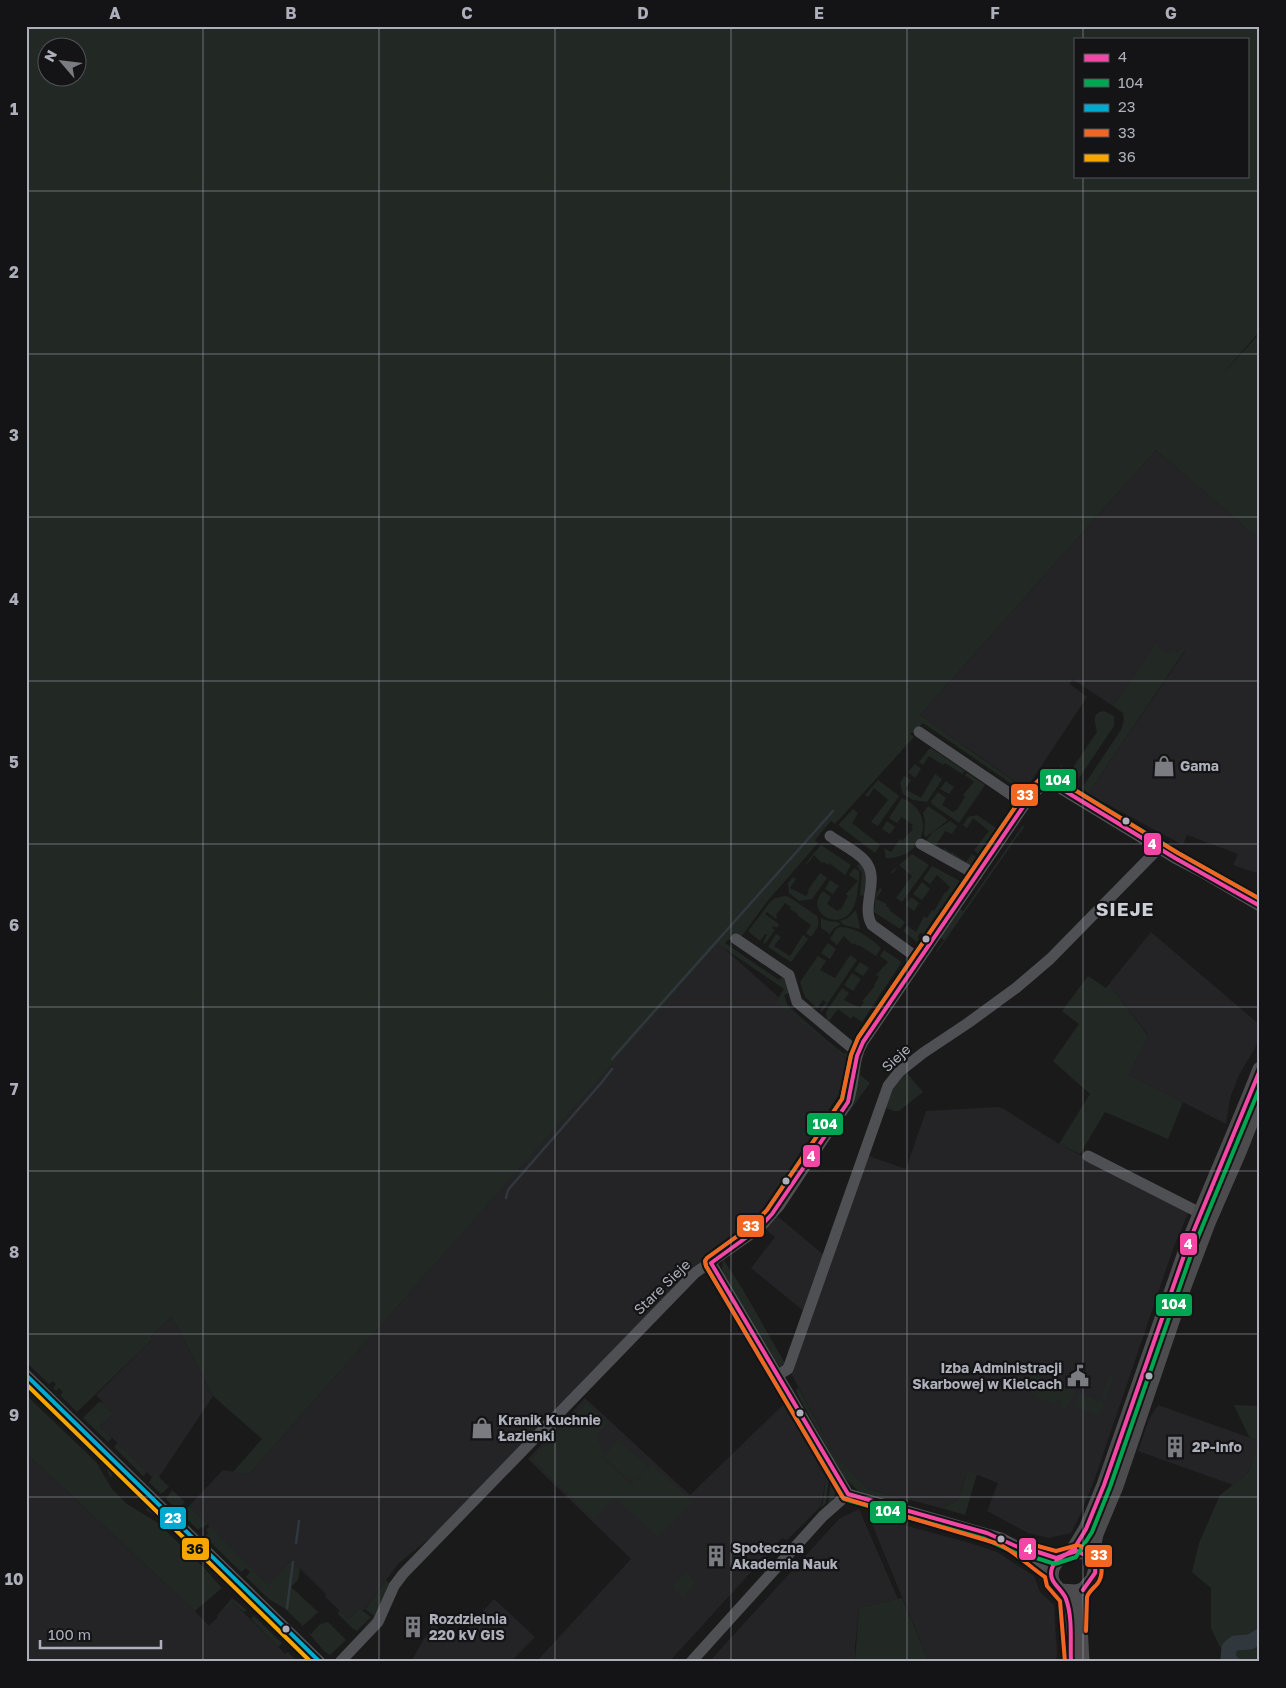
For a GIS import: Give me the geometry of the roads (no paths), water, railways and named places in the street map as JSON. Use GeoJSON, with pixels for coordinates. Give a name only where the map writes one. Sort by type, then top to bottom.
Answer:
{"type":"FeatureCollection","features":[{"type":"Feature","properties":{"kind":"main road"},"geometry":{"type":"LineString","coordinates":[[1066,1555],[1086,1529],[1104,1485],[1200,1213],[1230,1145],[1260,1069]]}},
{"type":"Feature","properties":{"kind":"main road"},"geometry":{"type":"LineString","coordinates":[[1060,1591],[1076,1592],[1082,1590],[1091,1583],[1095,1576],[1092,1549],[1096,1534],[1116,1486],[1183,1289],[1210,1218],[1260,1099]]}},
{"type":"Feature","properties":{"kind":"main road"},"geometry":{"type":"LineString","coordinates":[[1071,1662],[1066,1599],[1053,1583],[1051,1573],[1055,1563],[1066,1555],[1077,1551],[1093,1558]]}},
{"type":"Feature","properties":{"kind":"main road"},"geometry":{"type":"LineString","coordinates":[[1082,1590],[1079,1607],[1082,1662]]}},
{"type":"Feature","properties":{"kind":"street"},"geometry":{"type":"LineString","coordinates":[[919,732],[1025,804]]}},
{"type":"Feature","properties":{"kind":"street","name":"Stare Sieje"},"geometry":{"type":"LineString","coordinates":[[340,1662],[378,1622],[394,1586],[403,1574],[695,1273],[758,1229],[779,1206],[848,1102],[857,1052],[1025,804],[1045,782],[1067,792],[1159,848]]}},
{"type":"Feature","properties":{"kind":"street"},"geometry":{"type":"LineString","coordinates":[[830,836],[863,858],[870,869],[868,912],[872,925],[920,959]]}},
{"type":"Feature","properties":{"kind":"street"},"geometry":{"type":"LineString","coordinates":[[921,844],[977,875]]}},
{"type":"Feature","properties":{"kind":"street"},"geometry":{"type":"LineString","coordinates":[[1159,848],[1259,906]]}},
{"type":"Feature","properties":{"kind":"street","name":"Sieje"},"geometry":{"type":"LineString","coordinates":[[778,1375],[788,1369],[888,1086],[899,1072],[923,1053],[1016,988],[1050,959],[1159,848]]}},
{"type":"Feature","properties":{"kind":"street"},"geometry":{"type":"LineString","coordinates":[[736,939],[789,975],[797,1002],[857,1052]]}},
{"type":"Feature","properties":{"kind":"street"},"geometry":{"type":"LineString","coordinates":[[1088,1156],[1200,1213]]}},
{"type":"Feature","properties":{"kind":"street"},"geometry":{"type":"LineString","coordinates":[[711,1263],[848,1494],[987,1533],[1020,1548],[1056,1558],[1066,1555]]}},
{"type":"Feature","properties":{"kind":"street"},"geometry":{"type":"LineString","coordinates":[[26,1375],[320,1662]]}},
{"type":"Feature","properties":{"kind":"street"},"geometry":{"type":"LineString","coordinates":[[691,1662],[824,1516],[848,1494]]}},
{"type":"Feature","properties":{"kind":"street"},"geometry":{"type":"LineString","coordinates":[[1020,1548],[1028,1557],[1051,1573]]}},
{"type":"Feature","properties":{"kind":"waterway"},"geometry":{"type":"LineString","coordinates":[[612,1059],[833,811]]}},
{"type":"Feature","properties":{"kind":"waterway"},"geometry":{"type":"LineString","coordinates":[[506,1198],[508,1190],[612,1069]]}},
{"type":"Feature","properties":{"kind":"waterway"},"geometry":{"type":"LineString","coordinates":[[296,1543],[299,1521]]}},
{"type":"Feature","properties":{"kind":"waterway"},"geometry":{"type":"LineString","coordinates":[[287,1608],[293,1562]]}},
{"type":"Feature","properties":{"kind":"waterway"},"geometry":{"type":"LineString","coordinates":[[1232,1662],[1228,1658],[1229,1648],[1235,1643],[1250,1642],[1260,1636]]}},
{"type":"Feature","properties":{"kind":"place","name":"Gama"},"geometry":{"type":"Point","coordinates":[1164,766]}},
{"type":"Feature","properties":{"kind":"place","name":"Izba Administracji Skarbowej w Kielcach"},"geometry":{"type":"Point","coordinates":[1078,1376]}},
{"type":"Feature","properties":{"kind":"place","name":"Kranik Kuchnie Łazienki"},"geometry":{"type":"Point","coordinates":[482,1428]}},
{"type":"Feature","properties":{"kind":"place","name":"2P-Info"},"geometry":{"type":"Point","coordinates":[1175,1447]}},
{"type":"Feature","properties":{"kind":"place","name":"Społeczna Akademia Nauk"},"geometry":{"type":"Point","coordinates":[716,1556]}},
{"type":"Feature","properties":{"kind":"place","name":"Rozdzielnia 220 kV GIS"},"geometry":{"type":"Point","coordinates":[413,1627]}},
{"type":"Feature","properties":{"kind":"district","name":"SIEJE"},"geometry":{"type":"Point","coordinates":[1125,909]}}]}
